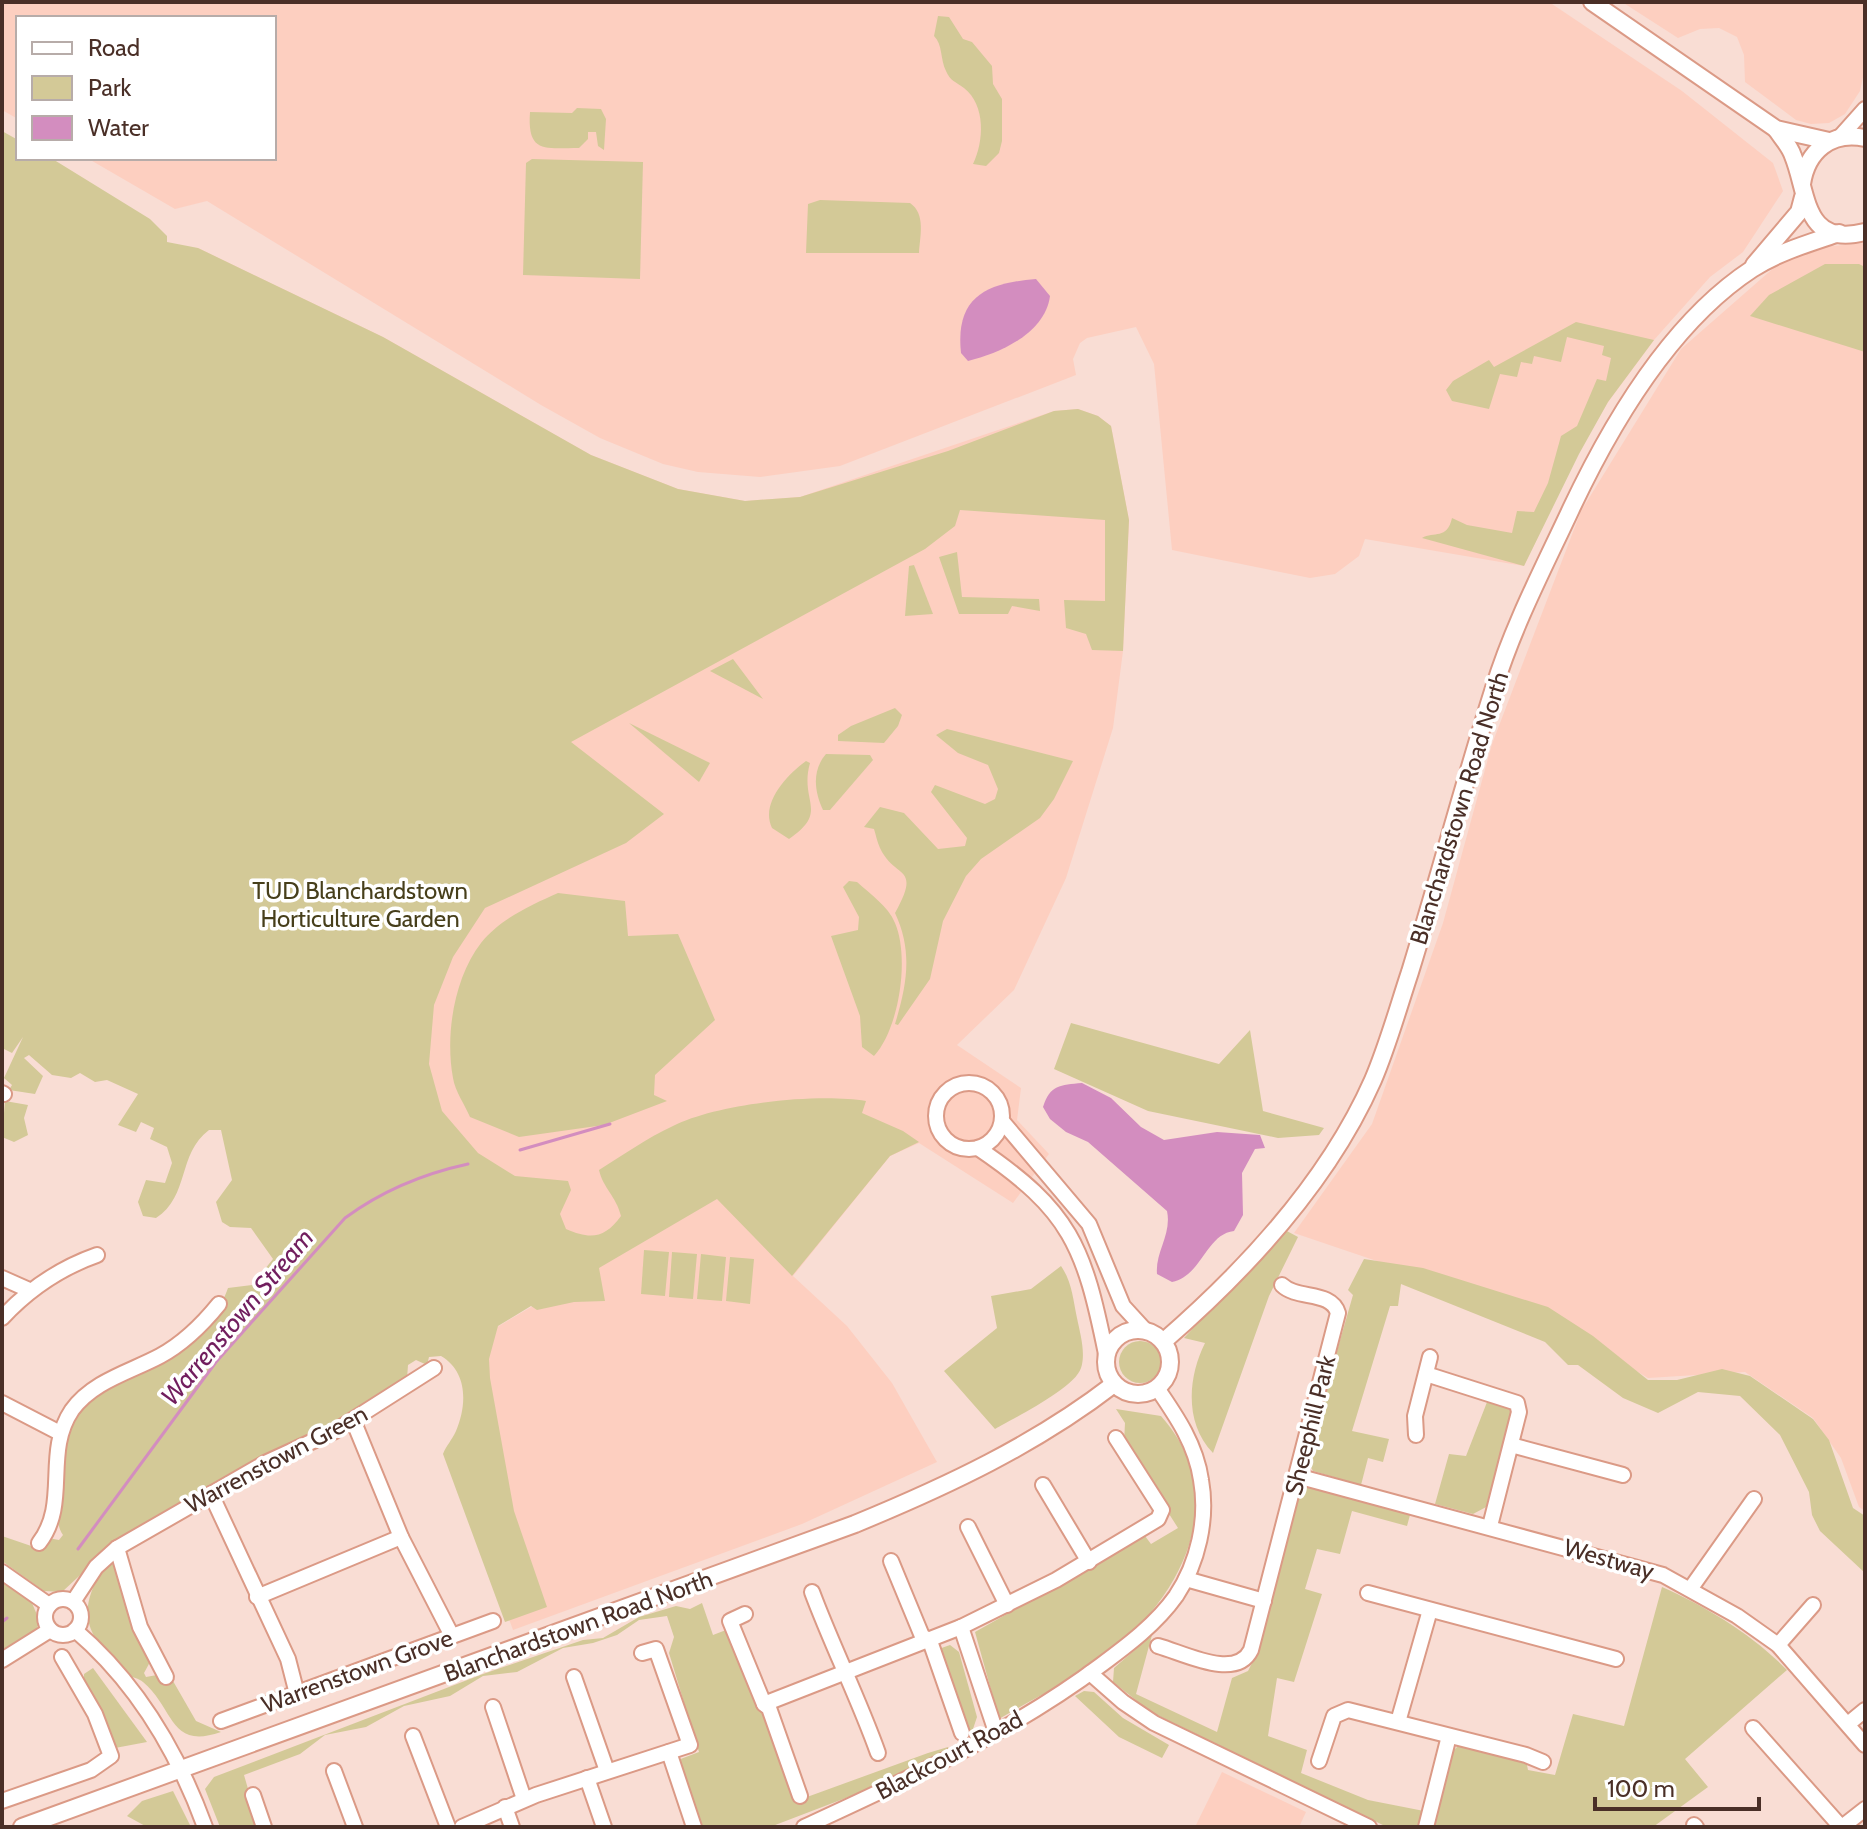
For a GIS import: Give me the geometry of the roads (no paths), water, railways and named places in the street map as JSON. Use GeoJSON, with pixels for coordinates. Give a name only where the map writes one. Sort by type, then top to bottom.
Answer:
{"type":"FeatureCollection","features":[{"type":"Feature","properties":{"kind":"main road"},"geometry":{"type":"LineString","coordinates":[[1592,2],[1776,129],[1793,154],[1802,191],[1821,225],[1839,233],[1863,234]]}},
{"type":"Feature","properties":{"kind":"main road"},"geometry":{"type":"LineString","coordinates":[[1776,129],[1835,139],[1865,138]]}},
{"type":"Feature","properties":{"kind":"main road","name":"Blanchardstown Road North"},"geometry":{"type":"LineString","coordinates":[[1164,1341],[1239,1272],[1280,1225],[1353,1119],[1373,1081],[1391,1031],[1495,683],[1540,574],[1590,467],[1623,411],[1682,336],[1751,270],[1799,212],[1810,157],[1835,139]]}},
{"type":"Feature","properties":{"kind":"main road","name":"Blanchardstown Road North"},"geometry":{"type":"LineString","coordinates":[[1751,270],[1839,233]]}},
{"type":"Feature","properties":{"kind":"main road"},"geometry":{"type":"LineString","coordinates":[[1135,1329],[1145,1330],[1164,1341],[1171,1361],[1169,1372],[1157,1388],[1134,1394],[1114,1384],[1105,1365],[1106,1354],[1117,1337],[1135,1329]]}},
{"type":"Feature","properties":{"kind":"main road","name":"Blanchardstown Road North"},"geometry":{"type":"LineString","coordinates":[[22,1827],[785,1551],[924,1496],[1037,1436],[1114,1384]]}},
{"type":"Feature","properties":{"kind":"street"},"geometry":{"type":"LineString","coordinates":[[1835,139],[1865,109]]}},
{"type":"Feature","properties":{"kind":"street"},"geometry":{"type":"LineString","coordinates":[[1002,1121],[991,1140],[978,1148],[961,1148],[943,1136],[936,1116],[942,1096],[958,1084],[978,1084],[995,1095],[1002,1121],[1089,1224],[1123,1306],[1145,1330]]}},
{"type":"Feature","properties":{"kind":"street"},"geometry":{"type":"LineString","coordinates":[[978,1148],[1033,1189],[1066,1228],[1088,1271],[1106,1354]]}},
{"type":"Feature","properties":{"kind":"street"},"geometry":{"type":"LineString","coordinates":[[2,1318],[29,1290],[77,1262],[97,1255]]}},
{"type":"Feature","properties":{"kind":"street"},"geometry":{"type":"LineString","coordinates":[[2,1278],[29,1290]]}},
{"type":"Feature","properties":{"kind":"street","name":"Sheephill Park"},"geometry":{"type":"LineString","coordinates":[[1158,1646],[1228,1665],[1239,1664],[1251,1650],[1338,1313],[1326,1299],[1291,1292],[1282,1285]]}},
{"type":"Feature","properties":{"kind":"street"},"geometry":{"type":"LineString","coordinates":[[39,1543],[55,1514],[55,1456],[60,1433],[84,1396],[175,1347],[193,1333],[219,1304]]}},
{"type":"Feature","properties":{"kind":"street"},"geometry":{"type":"LineString","coordinates":[[1416,1435],[1415,1416],[1430,1357]]}},
{"type":"Feature","properties":{"kind":"street","name":"Warrenstown Green"},"geometry":{"type":"LineString","coordinates":[[73,1602],[96,1567],[117,1548],[211,1494],[353,1420],[434,1368]]}},
{"type":"Feature","properties":{"kind":"street"},"geometry":{"type":"LineString","coordinates":[[1426,1374],[1517,1403],[1519,1412],[1490,1526]]}},
{"type":"Feature","properties":{"kind":"street","name":"Blackcourt Road"},"geometry":{"type":"LineString","coordinates":[[804,1827],[996,1732],[1090,1673],[1158,1618],[1186,1579],[1200,1534],[1202,1482],[1191,1442],[1157,1388]]}},
{"type":"Feature","properties":{"kind":"street"},"geometry":{"type":"LineString","coordinates":[[2,1403],[60,1433]]}},
{"type":"Feature","properties":{"kind":"street"},"geometry":{"type":"LineString","coordinates":[[353,1420],[401,1537],[452,1636]]}},
{"type":"Feature","properties":{"kind":"street"},"geometry":{"type":"LineString","coordinates":[[764,1704],[961,1627],[1089,1562],[1158,1519],[1162,1510],[1116,1438]]}},
{"type":"Feature","properties":{"kind":"street"},"geometry":{"type":"LineString","coordinates":[[1511,1445],[1623,1475]]}},
{"type":"Feature","properties":{"kind":"street","name":"Westway"},"geometry":{"type":"LineString","coordinates":[[1297,1476],[1624,1562],[1691,1588],[1778,1645],[1865,1745]]}},
{"type":"Feature","properties":{"kind":"street"},"geometry":{"type":"LineString","coordinates":[[1043,1485],[1089,1562]]}},
{"type":"Feature","properties":{"kind":"street"},"geometry":{"type":"LineString","coordinates":[[211,1494],[288,1659],[297,1694]]}},
{"type":"Feature","properties":{"kind":"street"},"geometry":{"type":"LineString","coordinates":[[1691,1588],[1754,1499]]}},
{"type":"Feature","properties":{"kind":"street"},"geometry":{"type":"LineString","coordinates":[[968,1527],[1007,1605]]}},
{"type":"Feature","properties":{"kind":"street"},"geometry":{"type":"LineString","coordinates":[[257,1597],[401,1537]]}},
{"type":"Feature","properties":{"kind":"street"},"geometry":{"type":"LineString","coordinates":[[117,1548],[140,1627],[166,1677]]}},
{"type":"Feature","properties":{"kind":"street"},"geometry":{"type":"LineString","coordinates":[[891,1561],[922,1636],[930,1641],[962,1733]]}},
{"type":"Feature","properties":{"kind":"street"},"geometry":{"type":"LineString","coordinates":[[2,1572],[49,1605]]}},
{"type":"Feature","properties":{"kind":"street"},"geometry":{"type":"LineString","coordinates":[[1186,1579],[1264,1601]]}},
{"type":"Feature","properties":{"kind":"street"},"geometry":{"type":"LineString","coordinates":[[812,1592],[840,1668],[847,1673],[878,1753]]}},
{"type":"Feature","properties":{"kind":"street"},"geometry":{"type":"LineString","coordinates":[[1368,1593],[1616,1659]]}},
{"type":"Feature","properties":{"kind":"street"},"geometry":{"type":"LineString","coordinates":[[63,1599],[73,1602],[81,1619],[75,1630],[60,1635],[50,1630],[45,1615],[49,1605],[63,1599]]}},
{"type":"Feature","properties":{"kind":"street"},"geometry":{"type":"LineString","coordinates":[[1778,1645],[1813,1605]]}},
{"type":"Feature","properties":{"kind":"street"},"geometry":{"type":"LineString","coordinates":[[1398,1722],[1430,1610]]}},
{"type":"Feature","properties":{"kind":"street"},"geometry":{"type":"LineString","coordinates":[[745,1614],[730,1621],[764,1704],[769,1708],[800,1796]]}},
{"type":"Feature","properties":{"kind":"street","name":"Warrenstown Grove"},"geometry":{"type":"LineString","coordinates":[[221,1721],[493,1621]]}},
{"type":"Feature","properties":{"kind":"street"},"geometry":{"type":"LineString","coordinates":[[961,1627],[996,1732]]}},
{"type":"Feature","properties":{"kind":"street"},"geometry":{"type":"LineString","coordinates":[[2,1660],[50,1630]]}},
{"type":"Feature","properties":{"kind":"street"},"geometry":{"type":"LineString","coordinates":[[75,1630],[129,1687],[183,1770],[205,1827]]}},
{"type":"Feature","properties":{"kind":"street"},"geometry":{"type":"LineString","coordinates":[[462,1827],[524,1799],[690,1745],[656,1649],[642,1653]]}},
{"type":"Feature","properties":{"kind":"street"},"geometry":{"type":"LineString","coordinates":[[3,1797],[91,1770],[111,1756],[95,1714],[62,1657]]}},
{"type":"Feature","properties":{"kind":"street"},"geometry":{"type":"LineString","coordinates":[[1090,1673],[1123,1702],[1154,1723],[1369,1827]]}},
{"type":"Feature","properties":{"kind":"street"},"geometry":{"type":"LineString","coordinates":[[574,1677],[607,1771]]}},
{"type":"Feature","properties":{"kind":"street"},"geometry":{"type":"LineString","coordinates":[[493,1707],[524,1799]]}},
{"type":"Feature","properties":{"kind":"street"},"geometry":{"type":"LineString","coordinates":[[1848,1724],[1865,1710]]}},
{"type":"Feature","properties":{"kind":"street"},"geometry":{"type":"LineString","coordinates":[[1319,1761],[1334,1716],[1340,1711],[1398,1722],[1543,1762]]}},
{"type":"Feature","properties":{"kind":"street"},"geometry":{"type":"LineString","coordinates":[[1753,1728],[1842,1827],[1865,1809]]}},
{"type":"Feature","properties":{"kind":"street"},"geometry":{"type":"LineString","coordinates":[[413,1736],[448,1827]]}},
{"type":"Feature","properties":{"kind":"street"},"geometry":{"type":"LineString","coordinates":[[1426,1827],[1449,1736]]}},
{"type":"Feature","properties":{"kind":"street"},"geometry":{"type":"LineString","coordinates":[[669,1752],[694,1827]]}},
{"type":"Feature","properties":{"kind":"street"},"geometry":{"type":"LineString","coordinates":[[334,1771],[355,1827]]}},
{"type":"Feature","properties":{"kind":"street"},"geometry":{"type":"LineString","coordinates":[[587,1778],[604,1827]]}},
{"type":"Feature","properties":{"kind":"street"},"geometry":{"type":"LineString","coordinates":[[253,1795],[264,1827]]}},
{"type":"Feature","properties":{"kind":"street"},"geometry":{"type":"LineString","coordinates":[[505,1807],[512,1827]]}},
{"type":"Feature","properties":{"kind":"water"},"geometry":{"type":"Polygon","coordinates":[[[1036,279],[1050,296],[1040,321],[1007,347],[968,361],[961,353],[960,334],[969,306],[989,289],[1036,279]]]}},
{"type":"Feature","properties":{"kind":"water"},"geometry":{"type":"Polygon","coordinates":[[[1082,1083],[1111,1098],[1141,1127],[1164,1140],[1217,1132],[1260,1135],[1265,1148],[1255,1149],[1242,1173],[1243,1215],[1234,1231],[1217,1239],[1182,1278],[1172,1282],[1157,1274],[1167,1227],[1167,1211],[1088,1142],[1066,1132],[1050,1119],[1043,1107],[1053,1090],[1082,1083]]]}},
{"type":"Feature","properties":{"kind":"waterway","name":"Warrenstown Stream"},"geometry":{"type":"LineString","coordinates":[[520,1150],[610,1124]]}},
{"type":"Feature","properties":{"kind":"waterway","name":"Warrenstown Stream"},"geometry":{"type":"LineString","coordinates":[[78,1549],[216,1362],[345,1218],[404,1184],[468,1164]]}},
{"type":"Feature","properties":{"kind":"waterway","name":"Warrenstown Stream"},"geometry":{"type":"LineString","coordinates":[[2,1622],[7,1618]]}},
{"type":"Feature","properties":{"kind":"park label","name":"TUD Blanchardstown Horticulture Garden"},"geometry":{"type":"Point","coordinates":[360,904]}}]}
